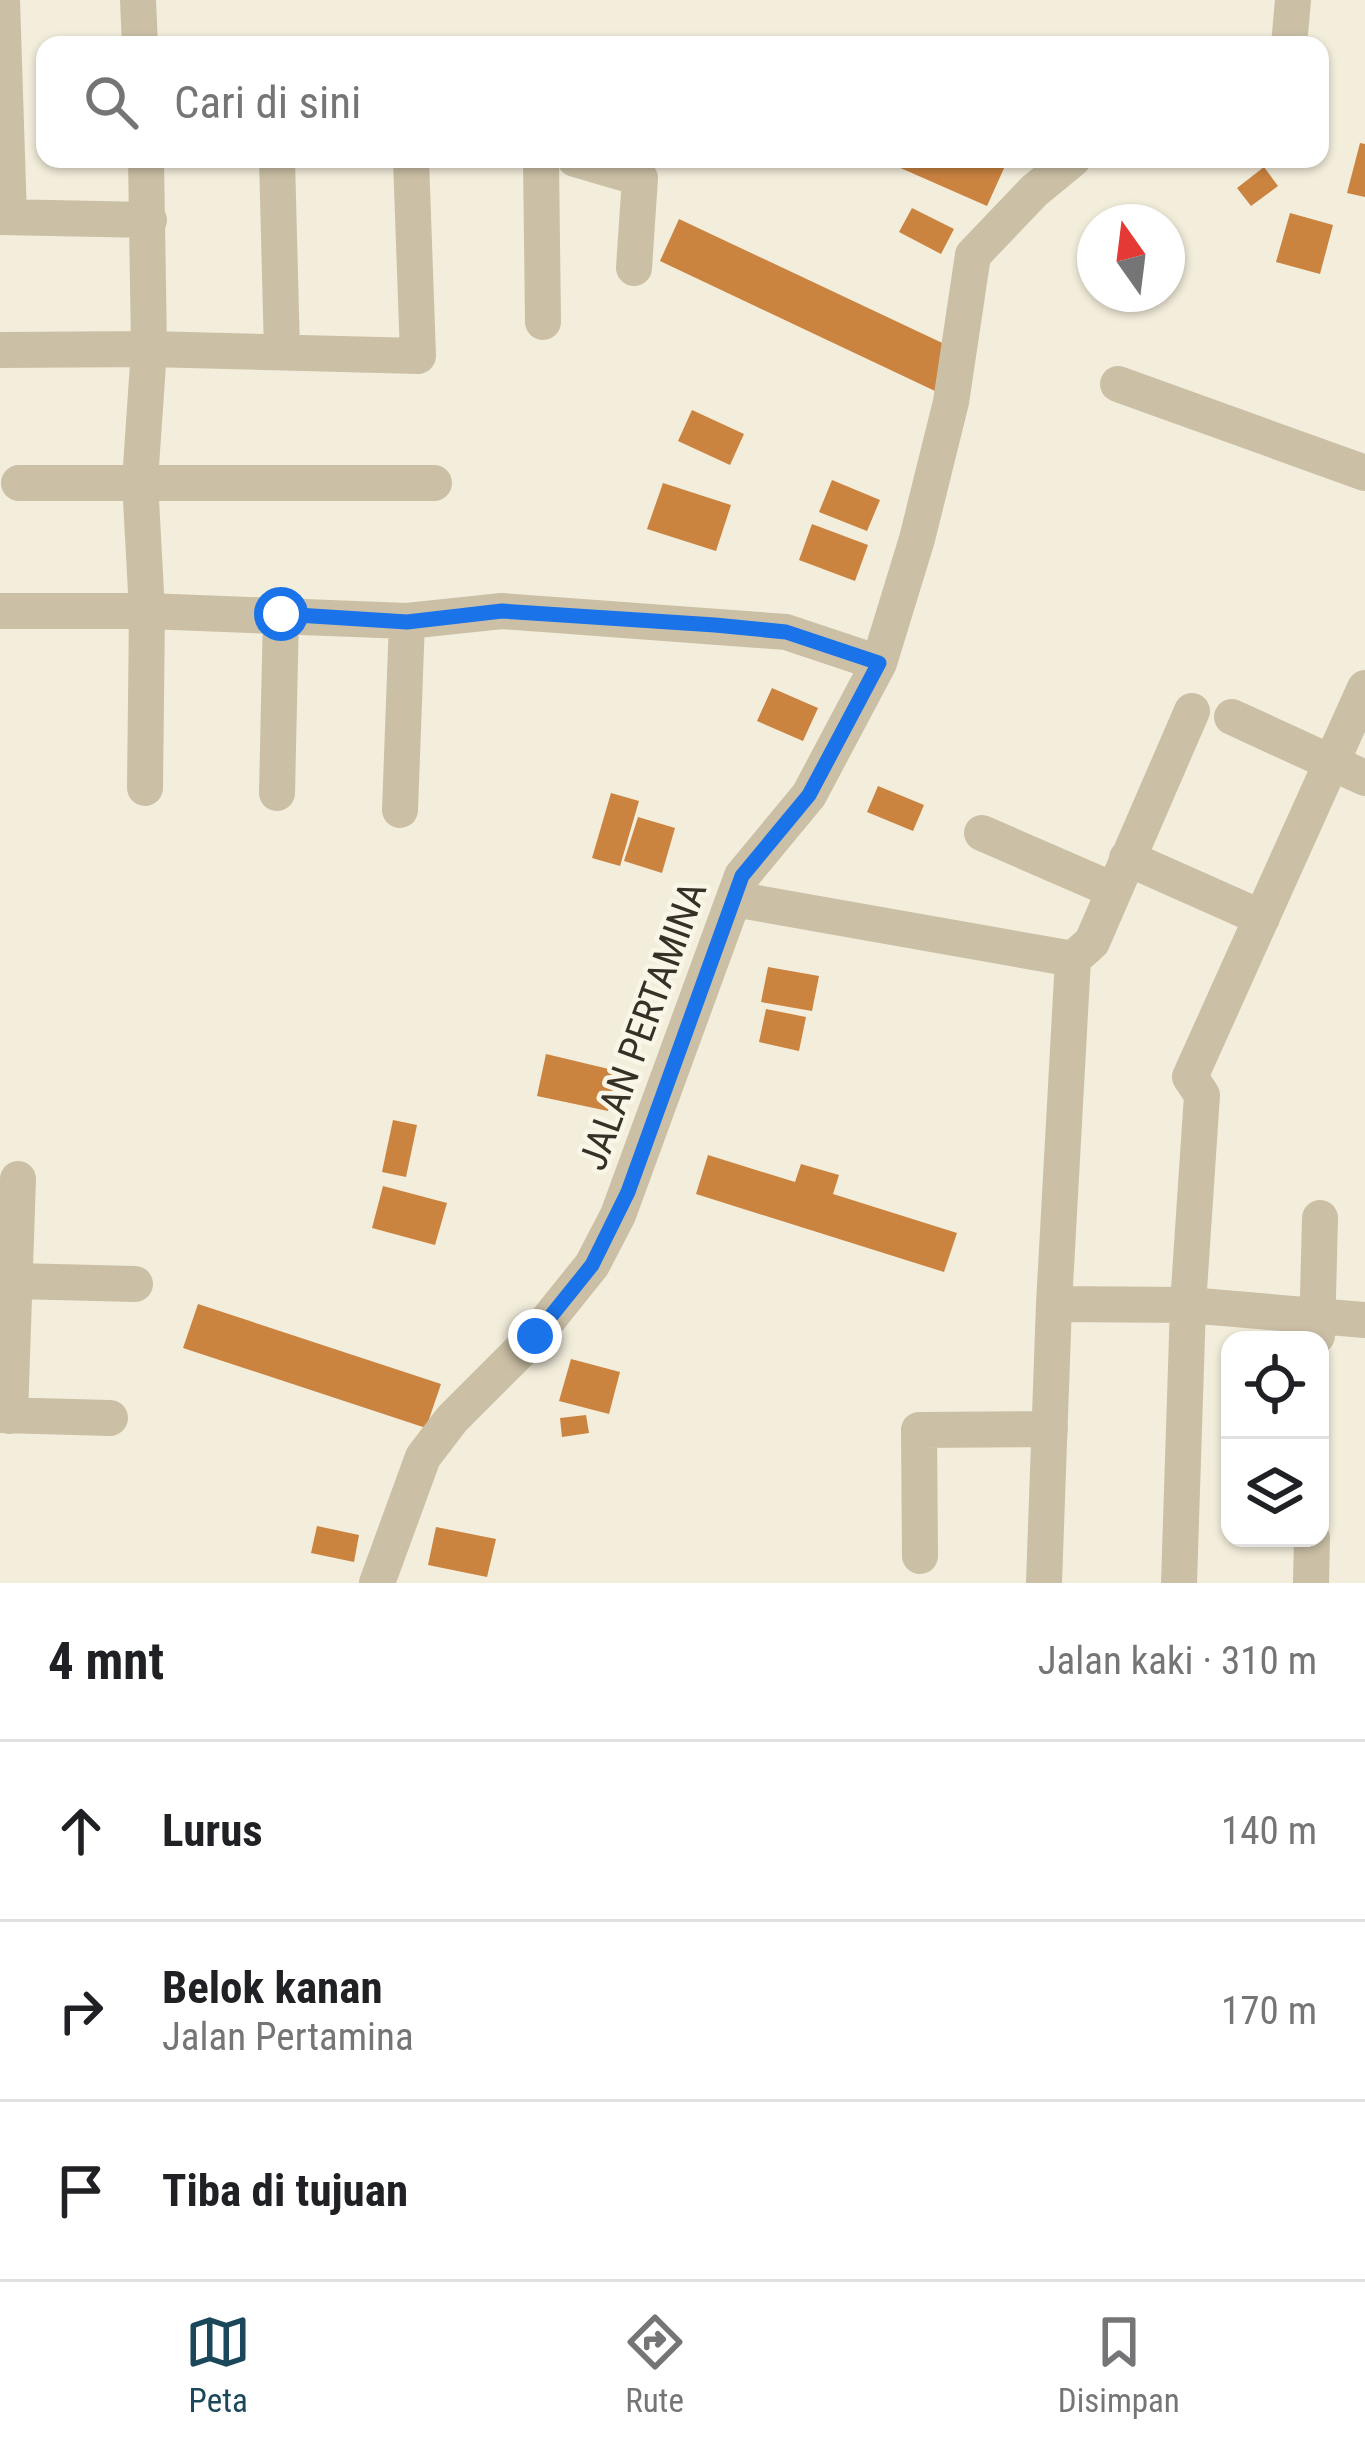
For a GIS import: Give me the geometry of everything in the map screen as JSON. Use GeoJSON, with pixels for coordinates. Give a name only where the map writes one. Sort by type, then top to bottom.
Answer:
{"type":"FeatureCollection","features":[{"type":"Feature","properties":{"kind":"street"},"geometry":{"type":"LineString","coordinates":[[2,0],[4,217],[149,220]]}},
{"type":"Feature","properties":{"kind":"street"},"geometry":{"type":"LineString","coordinates":[[138,0],[140,36]]}},
{"type":"Feature","properties":{"kind":"street"},"geometry":{"type":"LineString","coordinates":[[1289,36],[1293,0]]}},
{"type":"Feature","properties":{"kind":"street"},"geometry":{"type":"LineString","coordinates":[[145,788],[146,611],[140,481],[149,349],[146,168]]}},
{"type":"Feature","properties":{"kind":"street"},"geometry":{"type":"LineString","coordinates":[[277,168],[282,352]]}},
{"type":"Feature","properties":{"kind":"street"},"geometry":{"type":"LineString","coordinates":[[0,350],[418,356],[411,168]]}},
{"type":"Feature","properties":{"kind":"street"},"geometry":{"type":"LineString","coordinates":[[541,168],[543,322]]}},
{"type":"Feature","properties":{"kind":"street"},"geometry":{"type":"LineString","coordinates":[[606,168],[640,178],[634,268]]}},
{"type":"Feature","properties":{"kind":"street","name":"JALAN PERTAMINA"},"geometry":{"type":"LineString","coordinates":[[377,1583],[423,1457],[452,1419],[535,1336],[592,1265],[618,1215],[742,876],[809,795],[879,663],[917,539],[951,401],[973,255],[1062,168]]}},
{"type":"Feature","properties":{"kind":"street"},"geometry":{"type":"LineString","coordinates":[[1118,384],[1365,473]]}},
{"type":"Feature","properties":{"kind":"street"},"geometry":{"type":"LineString","coordinates":[[19,482],[434,483]]}},
{"type":"Feature","properties":{"kind":"street"},"geometry":{"type":"LineString","coordinates":[[0,611],[281,614],[407,622],[502,611],[786,632],[879,663]]}},
{"type":"Feature","properties":{"kind":"street"},"geometry":{"type":"LineString","coordinates":[[278,793],[281,614]]}},
{"type":"Feature","properties":{"kind":"street"},"geometry":{"type":"LineString","coordinates":[[400,810],[407,622]]}},
{"type":"Feature","properties":{"kind":"street"},"geometry":{"type":"LineString","coordinates":[[1179,1583],[1187,1305],[1202,1095],[1190,1077],[1262,918],[1348,770],[1365,688]]}},
{"type":"Feature","properties":{"kind":"street"},"geometry":{"type":"LineString","coordinates":[[1044,1583],[1073,959],[1092,942],[1192,711]]}},
{"type":"Feature","properties":{"kind":"street"},"geometry":{"type":"LineString","coordinates":[[1232,717],[1348,770]]}},
{"type":"Feature","properties":{"kind":"street"},"geometry":{"type":"LineString","coordinates":[[982,833],[1262,918]]}},
{"type":"Feature","properties":{"kind":"street"},"geometry":{"type":"LineString","coordinates":[[734,899],[1073,959]]}},
{"type":"Feature","properties":{"kind":"street"},"geometry":{"type":"LineString","coordinates":[[18,1179],[5,1416],[110,1418]]}},
{"type":"Feature","properties":{"kind":"street"},"geometry":{"type":"LineString","coordinates":[[1318,1328],[1320,1218]]}},
{"type":"Feature","properties":{"kind":"street"},"geometry":{"type":"LineString","coordinates":[[15,1281],[135,1284]]}},
{"type":"Feature","properties":{"kind":"street"},"geometry":{"type":"LineString","coordinates":[[1054,1304],[1187,1305],[1318,1328],[1365,1320]]}},
{"type":"Feature","properties":{"kind":"street"},"geometry":{"type":"LineString","coordinates":[[920,1556],[919,1430],[1049,1429]]}},
{"type":"Feature","properties":{"kind":"street"},"geometry":{"type":"LineString","coordinates":[[1311,1583],[1312,1547]]}},
{"type":"Feature","properties":{"kind":"building"},"geometry":{"type":"Polygon","coordinates":[[[1360,143],[1365,144],[1365,197],[1347,193],[1360,143]]]}},
{"type":"Feature","properties":{"kind":"building"},"geometry":{"type":"Polygon","coordinates":[[[900,168],[1004,168],[987,206],[900,168]]]}},
{"type":"Feature","properties":{"kind":"building"},"geometry":{"type":"Polygon","coordinates":[[[1263,168],[1278,186],[1251,206],[1237,188],[1263,168]]]}},
{"type":"Feature","properties":{"kind":"building"},"geometry":{"type":"Polygon","coordinates":[[[912,208],[954,229],[941,254],[899,232],[912,208]]]}},
{"type":"Feature","properties":{"kind":"building"},"geometry":{"type":"Polygon","coordinates":[[[1290,213],[1333,225],[1320,274],[1276,262],[1290,213]]]}},
{"type":"Feature","properties":{"kind":"building"},"geometry":{"type":"Polygon","coordinates":[[[679,219],[955,349],[935,391],[660,261],[679,219]]]}},
{"type":"Feature","properties":{"kind":"building"},"geometry":{"type":"Polygon","coordinates":[[[692,410],[744,434],[730,465],[678,441],[692,410]]]}},
{"type":"Feature","properties":{"kind":"building"},"geometry":{"type":"Polygon","coordinates":[[[832,480],[880,500],[867,531],[819,512],[832,480]]]}},
{"type":"Feature","properties":{"kind":"building"},"geometry":{"type":"Polygon","coordinates":[[[663,483],[731,505],[716,551],[647,529],[663,483]]]}},
{"type":"Feature","properties":{"kind":"building"},"geometry":{"type":"Polygon","coordinates":[[[812,524],[868,545],[855,581],[799,560],[812,524]]]}},
{"type":"Feature","properties":{"kind":"building"},"geometry":{"type":"Polygon","coordinates":[[[772,688],[818,708],[803,741],[757,721],[772,688]]]}},
{"type":"Feature","properties":{"kind":"building"},"geometry":{"type":"Polygon","coordinates":[[[878,786],[924,805],[913,831],[867,812],[878,786]]]}},
{"type":"Feature","properties":{"kind":"building"},"geometry":{"type":"Polygon","coordinates":[[[611,793],[639,801],[620,866],[592,858],[611,793]]]}},
{"type":"Feature","properties":{"kind":"building"},"geometry":{"type":"Polygon","coordinates":[[[638,817],[675,828],[662,873],[624,861],[638,817]]]}},
{"type":"Feature","properties":{"kind":"building"},"geometry":{"type":"Polygon","coordinates":[[[768,967],[819,976],[812,1011],[761,1002],[768,967]]]}},
{"type":"Feature","properties":{"kind":"building"},"geometry":{"type":"Polygon","coordinates":[[[766,1009],[806,1017],[799,1051],[759,1042],[766,1009]]]}},
{"type":"Feature","properties":{"kind":"building"},"geometry":{"type":"Polygon","coordinates":[[[546,1054],[617,1071],[608,1111],[537,1096],[546,1054]]]}},
{"type":"Feature","properties":{"kind":"building"},"geometry":{"type":"Polygon","coordinates":[[[393,1120],[417,1125],[406,1177],[382,1172],[393,1120]]]}},
{"type":"Feature","properties":{"kind":"building"},"geometry":{"type":"Polygon","coordinates":[[[708,1155],[795,1182],[801,1164],[839,1175],[833,1194],[957,1233],[944,1272],[696,1194],[708,1155]]]}},
{"type":"Feature","properties":{"kind":"building"},"geometry":{"type":"Polygon","coordinates":[[[383,1186],[447,1203],[435,1245],[372,1228],[383,1186]]]}},
{"type":"Feature","properties":{"kind":"building"},"geometry":{"type":"Polygon","coordinates":[[[198,1304],[441,1384],[426,1428],[183,1348],[198,1304]]]}},
{"type":"Feature","properties":{"kind":"building"},"geometry":{"type":"Polygon","coordinates":[[[571,1359],[620,1372],[609,1414],[559,1401],[571,1359]]]}},
{"type":"Feature","properties":{"kind":"building"},"geometry":{"type":"Polygon","coordinates":[[[586,1415],[589,1433],[562,1437],[560,1418],[586,1415]]]}},
{"type":"Feature","properties":{"kind":"building"},"geometry":{"type":"Polygon","coordinates":[[[317,1526],[359,1535],[354,1562],[311,1553],[317,1526]]]}},
{"type":"Feature","properties":{"kind":"building"},"geometry":{"type":"Polygon","coordinates":[[[436,1527],[496,1539],[487,1577],[428,1565],[436,1527]]]}},
{"type":"Feature","properties":{"kind":"route"},"geometry":{"type":"LineString","coordinates":[[281,614],[407,622],[502,611],[715,625],[786,632],[879,663],[809,795],[742,876],[628,1192],[592,1265],[535,1336]]}}]}
